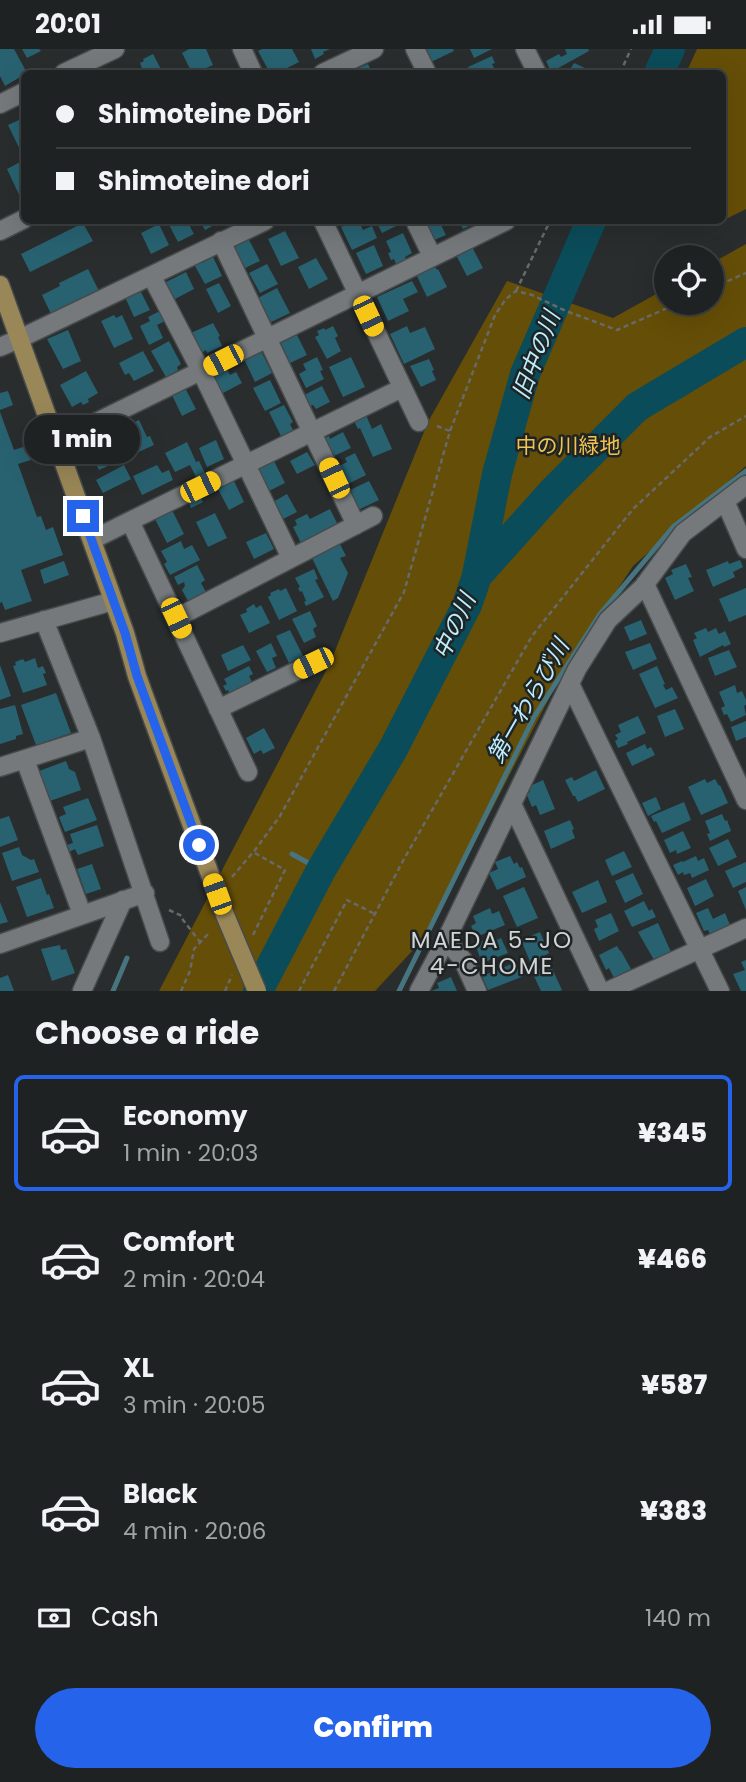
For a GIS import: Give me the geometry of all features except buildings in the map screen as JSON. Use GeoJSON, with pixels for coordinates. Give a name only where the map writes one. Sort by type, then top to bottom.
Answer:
{"type":"FeatureCollection","features":[{"type":"Feature","properties":{"kind":"main road"},"geometry":{"type":"LineString","coordinates":[[0,285],[92,540],[153,720],[225,915],[257,991]]}},
{"type":"Feature","properties":{"kind":"street"},"geometry":{"type":"LineString","coordinates":[[70,70],[115,49]]}},
{"type":"Feature","properties":{"kind":"street"},"geometry":{"type":"LineString","coordinates":[[242,49],[252,70]]}},
{"type":"Feature","properties":{"kind":"street"},"geometry":{"type":"LineString","coordinates":[[337,70],[374,49]]}},
{"type":"Feature","properties":{"kind":"street"},"geometry":{"type":"LineString","coordinates":[[415,49],[426,70]]}},
{"type":"Feature","properties":{"kind":"street"},"geometry":{"type":"LineString","coordinates":[[525,49],[536,70]]}},
{"type":"Feature","properties":{"kind":"street"},"geometry":{"type":"LineString","coordinates":[[0,104],[21,94]]}},
{"type":"Feature","properties":{"kind":"street"},"geometry":{"type":"LineString","coordinates":[[0,231],[21,220]]}},
{"type":"Feature","properties":{"kind":"street"},"geometry":{"type":"LineString","coordinates":[[0,347],[152,277],[258,224]]}},
{"type":"Feature","properties":{"kind":"street"},"geometry":{"type":"LineString","coordinates":[[324,224],[419,422]]}},
{"type":"Feature","properties":{"kind":"street"},"geometry":{"type":"LineString","coordinates":[[416,224],[432,256]]}},
{"type":"Feature","properties":{"kind":"street"},"geometry":{"type":"LineString","coordinates":[[56,442],[497,224]]}},
{"type":"Feature","properties":{"kind":"street"},"geometry":{"type":"LineString","coordinates":[[221,241],[356,525]]}},
{"type":"Feature","properties":{"kind":"street"},"geometry":{"type":"LineString","coordinates":[[152,277],[201,371],[291,558]]}},
{"type":"Feature","properties":{"kind":"street"},"geometry":{"type":"LineString","coordinates":[[92,540],[402,388]]}},
{"type":"Feature","properties":{"kind":"street"},"geometry":{"type":"LineString","coordinates":[[419,991],[577,669],[608,620],[645,584],[683,533],[746,485]]}},
{"type":"Feature","properties":{"kind":"street"},"geometry":{"type":"LineString","coordinates":[[725,501],[746,549]]}},
{"type":"Feature","properties":{"kind":"street"},"geometry":{"type":"LineString","coordinates":[[176,618],[373,516]]}},
{"type":"Feature","properties":{"kind":"street"},"geometry":{"type":"LineString","coordinates":[[130,521],[248,772]]}},
{"type":"Feature","properties":{"kind":"street"},"geometry":{"type":"LineString","coordinates":[[645,584],[746,800]]}},
{"type":"Feature","properties":{"kind":"street"},"geometry":{"type":"LineString","coordinates":[[0,633],[113,601]]}},
{"type":"Feature","properties":{"kind":"street"},"geometry":{"type":"LineString","coordinates":[[44,620],[91,738],[160,942]]}},
{"type":"Feature","properties":{"kind":"street"},"geometry":{"type":"LineString","coordinates":[[218,709],[313,663]]}},
{"type":"Feature","properties":{"kind":"street"},"geometry":{"type":"LineString","coordinates":[[570,684],[720,991]]}},
{"type":"Feature","properties":{"kind":"street"},"geometry":{"type":"LineString","coordinates":[[0,767],[91,738]]}},
{"type":"Feature","properties":{"kind":"street"},"geometry":{"type":"LineString","coordinates":[[25,759],[82,914]]}},
{"type":"Feature","properties":{"kind":"street"},"geometry":{"type":"LineString","coordinates":[[512,804],[600,991]]}},
{"type":"Feature","properties":{"kind":"street"},"geometry":{"type":"LineString","coordinates":[[0,944],[145,893]]}},
{"type":"Feature","properties":{"kind":"street"},"geometry":{"type":"LineString","coordinates":[[82,991],[123,900]]}},
{"type":"Feature","properties":{"kind":"street"},"geometry":{"type":"LineString","coordinates":[[608,991],[746,928]]}},
{"type":"Feature","properties":{"kind":"street"},"geometry":{"type":"LineString","coordinates":[[446,940],[463,960],[477,991]]}},
{"type":"Feature","properties":{"kind":"path"},"geometry":{"type":"LineString","coordinates":[[621,70],[631,49]]}},
{"type":"Feature","properties":{"kind":"path"},"geometry":{"type":"LineString","coordinates":[[232,877],[280,816],[404,592],[450,431],[495,316],[506,299],[516,291],[549,224]]}},
{"type":"Feature","properties":{"kind":"path"},"geometry":{"type":"LineString","coordinates":[[724,283],[746,273]]}},
{"type":"Feature","properties":{"kind":"path"},"geometry":{"type":"LineString","coordinates":[[516,291],[618,330],[654,314]]}},
{"type":"Feature","properties":{"kind":"path"},"geometry":{"type":"LineString","coordinates":[[334,991],[404,859],[532,636],[633,509],[710,437],[746,416]]}},
{"type":"Feature","properties":{"kind":"path"},"geometry":{"type":"LineString","coordinates":[[249,941],[285,870],[253,852]]}},
{"type":"Feature","properties":{"kind":"path"},"geometry":{"type":"LineString","coordinates":[[299,991],[347,900],[375,914]]}},
{"type":"Feature","properties":{"kind":"path"},"geometry":{"type":"LineString","coordinates":[[160,906],[181,916],[200,942]]}},
{"type":"Feature","properties":{"kind":"path"},"geometry":{"type":"LineString","coordinates":[[181,991],[190,971],[194,949],[209,933]]}},
{"type":"Feature","properties":{"kind":"path"},"geometry":{"type":"LineString","coordinates":[[225,991],[232,977]]}},
{"type":"Feature","properties":{"kind":"green space"},"geometry":{"type":"Polygon","coordinates":[[[697,49],[746,49],[746,209],[726,219],[726,70],[687,70],[697,49]]]}},
{"type":"Feature","properties":{"kind":"green space","name":"中の川緑地"},"geometry":{"type":"Polygon","coordinates":[[[746,244],[746,466],[633,566],[560,677],[427,935],[375,991],[159,991],[330,663],[428,422],[507,281],[613,318],[654,295],[654,315],[724,315],[724,256],[746,244]]]}},
{"type":"Feature","properties":{"kind":"waterway","name":"旧中の川"},"geometry":{"type":"LineString","coordinates":[[660,70],[670,49]]}},
{"type":"Feature","properties":{"kind":"waterway","name":"旧中の川"},"geometry":{"type":"LineString","coordinates":[[477,575],[497,474],[525,374],[590,224]]}},
{"type":"Feature","properties":{"kind":"waterway","name":"中の川"},"geometry":{"type":"LineString","coordinates":[[258,991],[321,870],[393,749],[467,605],[477,576],[553,491],[637,407],[746,342]]}},
{"type":"Feature","properties":{"kind":"waterway","name":"第一わらび川"},"geometry":{"type":"LineString","coordinates":[[399,991],[534,717],[600,614],[673,527],[746,471]]}},
{"type":"Feature","properties":{"kind":"waterway"},"geometry":{"type":"LineString","coordinates":[[292,854],[321,870]]}},
{"type":"Feature","properties":{"kind":"waterway"},"geometry":{"type":"LineString","coordinates":[[113,991],[127,958]]}},
{"type":"Feature","properties":{"kind":"district","name":"MAEDA 5-JO 4-CHOME"},"geometry":{"type":"Point","coordinates":[492,953]}},
{"type":"Feature","properties":{"kind":"route"},"geometry":{"type":"LineString","coordinates":[[83,516],[125,633],[137,676],[199,845]]}}]}
